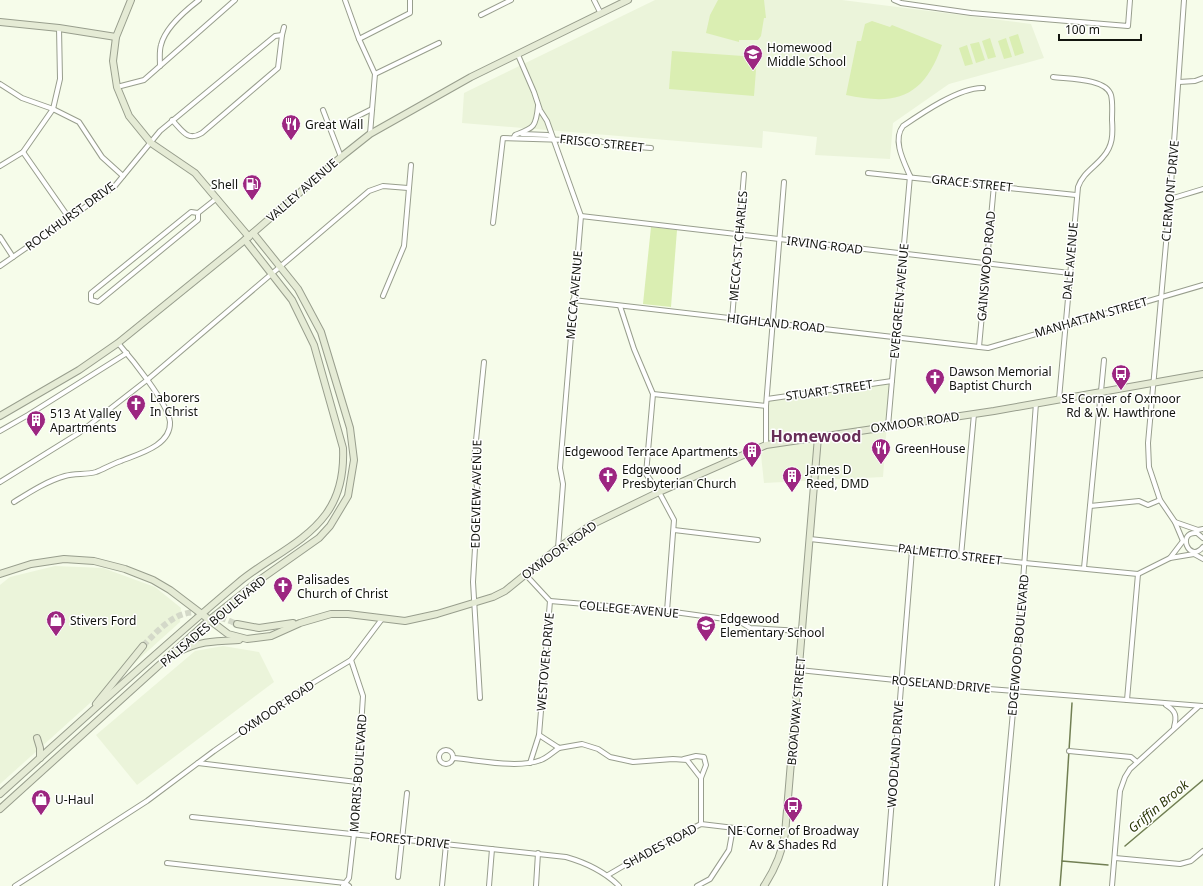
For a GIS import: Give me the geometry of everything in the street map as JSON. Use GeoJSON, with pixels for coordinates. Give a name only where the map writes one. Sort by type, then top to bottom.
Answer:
{"type":"FeatureCollection","features":[{"type":"Feature","properties":{"kind":"main road"},"geometry":{"type":"LineString","coordinates":[[131,0],[116,37],[113,61],[117,88],[129,116],[151,143],[195,173],[249,236]]}},
{"type":"Feature","properties":{"kind":"main road","name":"VALLEY AVENUE"},"geometry":{"type":"LineString","coordinates":[[0,416],[79,370],[118,343],[249,236],[340,157],[370,134],[472,77],[518,55],[600,12],[628,0]]}},
{"type":"Feature","properties":{"kind":"main road"},"geometry":{"type":"LineString","coordinates":[[0,22],[59,28],[116,37]]}},
{"type":"Feature","properties":{"kind":"main road","name":"PALISADES BOULEVARD"},"geometry":{"type":"LineString","coordinates":[[0,809],[208,621],[258,581],[319,538],[330,526],[342,508],[353,477],[354,460],[350,428],[326,347],[310,310],[280,267],[249,236]]}},
{"type":"Feature","properties":{"kind":"main road","name":"PALISADES BOULEVARD"},"geometry":{"type":"LineString","coordinates":[[0,794],[239,582],[308,534],[326,514],[340,486],[344,461],[343,448],[314,346],[292,300],[272,274],[249,236]]}},
{"type":"Feature","properties":{"kind":"main road","name":"OXMOOR ROAD"},"geometry":{"type":"LineString","coordinates":[[382,619],[405,621],[414,620],[493,597],[505,591],[558,548],[591,525],[660,492],[766,445],[974,414],[1203,374]]}},
{"type":"Feature","properties":{"kind":"main road","name":"BROADWAY STREET"},"geometry":{"type":"LineString","coordinates":[[764,886],[774,870],[782,851],[786,834],[818,437]]}},
{"type":"Feature","properties":{"kind":"main road"},"geometry":{"type":"LineString","coordinates":[[0,574],[31,564],[64,559],[94,561],[125,569],[152,580],[170,590],[201,616],[228,634],[247,639]]}},
{"type":"Feature","properties":{"kind":"main road"},"geometry":{"type":"LineString","coordinates":[[237,624],[259,628],[281,626],[318,616],[348,614],[382,619]]}},
{"type":"Feature","properties":{"kind":"main road"},"geometry":{"type":"LineString","coordinates":[[168,657],[198,643],[212,640],[247,639],[271,636],[318,616]]}},
{"type":"Feature","properties":{"kind":"main road"},"geometry":{"type":"LineString","coordinates":[[86,717],[143,646]]}},
{"type":"Feature","properties":{"kind":"main road"},"geometry":{"type":"LineString","coordinates":[[38,738],[40,758]]}},
{"type":"Feature","properties":{"kind":"street"},"geometry":{"type":"LineString","coordinates":[[160,66],[161,44],[167,32],[180,16],[199,0]]}},
{"type":"Feature","properties":{"kind":"street"},"geometry":{"type":"LineString","coordinates":[[117,88],[144,80],[235,0]]}},
{"type":"Feature","properties":{"kind":"street"},"geometry":{"type":"LineString","coordinates":[[345,0],[359,39],[375,74],[370,134]]}},
{"type":"Feature","properties":{"kind":"street"},"geometry":{"type":"LineString","coordinates":[[359,39],[410,13],[410,0]]}},
{"type":"Feature","properties":{"kind":"street"},"geometry":{"type":"LineString","coordinates":[[481,15],[511,0]]}},
{"type":"Feature","properties":{"kind":"street"},"geometry":{"type":"LineString","coordinates":[[594,0],[600,12]]}},
{"type":"Feature","properties":{"kind":"street"},"geometry":{"type":"LineString","coordinates":[[894,0],[901,3],[1052,21],[1128,26],[1130,0]]}},
{"type":"Feature","properties":{"kind":"street","name":"CLERMONT DRIVE"},"geometry":{"type":"LineString","coordinates":[[1184,0],[1170,199],[1148,443],[1149,467],[1160,500],[1175,522],[1188,549],[1194,553]]}},
{"type":"Feature","properties":{"kind":"street"},"geometry":{"type":"LineString","coordinates":[[172,120],[189,137],[195,138],[202,133],[278,68],[284,27]]}},
{"type":"Feature","properties":{"kind":"street"},"geometry":{"type":"LineString","coordinates":[[0,166],[23,152],[53,109],[60,79],[59,28]]}},
{"type":"Feature","properties":{"kind":"street","name":"ROCKHURST DRIVE"},"geometry":{"type":"LineString","coordinates":[[0,266],[114,187],[160,131],[172,120],[275,36],[282,35]]}},
{"type":"Feature","properties":{"kind":"street"},"geometry":{"type":"LineString","coordinates":[[375,74],[439,43]]}},
{"type":"Feature","properties":{"kind":"street","name":"MECCA AVENUE"},"geometry":{"type":"LineString","coordinates":[[518,55],[549,127],[582,216],[573,300],[560,468],[563,484],[558,548]]}},
{"type":"Feature","properties":{"kind":"street","name":"DALE AVENUE"},"geometry":{"type":"LineString","coordinates":[[1053,77],[1092,81],[1107,88],[1111,94],[1113,137],[1110,148],[1103,158],[1084,175],[1078,186],[1076,195],[1066,326],[1058,399]]}},
{"type":"Feature","properties":{"kind":"street"},"geometry":{"type":"LineString","coordinates":[[1179,82],[1194,81],[1203,78]]}},
{"type":"Feature","properties":{"kind":"street"},"geometry":{"type":"LineString","coordinates":[[0,84],[22,98],[53,109],[78,122],[102,157],[123,176]]}},
{"type":"Feature","properties":{"kind":"street"},"geometry":{"type":"LineString","coordinates":[[910,176],[903,161],[898,140],[899,131],[903,126],[962,90],[974,87],[983,88]]}},
{"type":"Feature","properties":{"kind":"street"},"geometry":{"type":"LineString","coordinates":[[494,223],[501,140],[506,137],[525,132],[532,126],[536,119],[538,104]]}},
{"type":"Feature","properties":{"kind":"street"},"geometry":{"type":"LineString","coordinates":[[350,120],[372,109]]}},
{"type":"Feature","properties":{"kind":"street"},"geometry":{"type":"LineString","coordinates":[[323,110],[340,157]]}},
{"type":"Feature","properties":{"kind":"street"},"geometry":{"type":"LineString","coordinates":[[516,135],[548,135],[552,138]]}},
{"type":"Feature","properties":{"kind":"street","name":"FRISCO STREET"},"geometry":{"type":"LineString","coordinates":[[552,138],[600,141],[611,145],[651,148]]}},
{"type":"Feature","properties":{"kind":"street"},"geometry":{"type":"LineString","coordinates":[[23,152],[69,218]]}},
{"type":"Feature","properties":{"kind":"street"},"geometry":{"type":"LineString","coordinates":[[383,296],[404,246],[411,165]]}},
{"type":"Feature","properties":{"kind":"street","name":"GRACE STREET"},"geometry":{"type":"LineString","coordinates":[[868,173],[910,176],[1076,195]]}},
{"type":"Feature","properties":{"kind":"street","name":"MECCA ST CHARLES"},"geometry":{"type":"LineString","coordinates":[[732,319],[744,174]]}},
{"type":"Feature","properties":{"kind":"street","name":"EVERGREEN AVENUE"},"geometry":{"type":"LineString","coordinates":[[888,426],[910,176]]}},
{"type":"Feature","properties":{"kind":"street"},"geometry":{"type":"LineString","coordinates":[[766,445],[766,406],[781,240],[784,182]]}},
{"type":"Feature","properties":{"kind":"street","name":"GAINSWOOD ROAD"},"geometry":{"type":"LineString","coordinates":[[979,347],[994,185]]}},
{"type":"Feature","properties":{"kind":"street"},"geometry":{"type":"LineString","coordinates":[[0,482],[79,433],[147,380],[272,274],[295,252],[369,191],[384,186],[408,188]]}},
{"type":"Feature","properties":{"kind":"street"},"geometry":{"type":"LineString","coordinates":[[1170,199],[1203,189]]}},
{"type":"Feature","properties":{"kind":"street"},"geometry":{"type":"LineString","coordinates":[[198,213],[198,220],[98,302],[91,300],[91,293],[148,246],[191,212],[198,213],[217,198]]}},
{"type":"Feature","properties":{"kind":"street","name":"IRVING ROAD"},"geometry":{"type":"LineString","coordinates":[[582,216],[740,236],[1070,273]]}},
{"type":"Feature","properties":{"kind":"street"},"geometry":{"type":"LineString","coordinates":[[0,237],[13,257]]}},
{"type":"Feature","properties":{"kind":"street","name":"MANHATTAN STREET"},"geometry":{"type":"LineString","coordinates":[[979,347],[988,348],[1203,285]]}},
{"type":"Feature","properties":{"kind":"street","name":"HIGHLAND ROAD"},"geometry":{"type":"LineString","coordinates":[[573,300],[732,319],[895,336],[979,347]]}},
{"type":"Feature","properties":{"kind":"street"},"geometry":{"type":"LineString","coordinates":[[620,306],[634,349],[653,394],[646,474],[660,492],[674,520],[666,611]]}},
{"type":"Feature","properties":{"kind":"street"},"geometry":{"type":"LineString","coordinates":[[14,502],[39,486],[66,475],[95,473],[155,447],[167,434],[170,421],[162,404],[147,380],[118,343]]}},
{"type":"Feature","properties":{"kind":"street"},"geometry":{"type":"LineString","coordinates":[[0,431],[126,353]]}},
{"type":"Feature","properties":{"kind":"street"},"geometry":{"type":"LineString","coordinates":[[1084,568],[1104,360]]}},
{"type":"Feature","properties":{"kind":"street","name":"EDGEVIEW AVENUE"},"geometry":{"type":"LineString","coordinates":[[480,698],[473,582],[478,497],[474,460],[484,362]]}},
{"type":"Feature","properties":{"kind":"street","name":"STUART STREET"},"geometry":{"type":"LineString","coordinates":[[767,399],[892,381]]}},
{"type":"Feature","properties":{"kind":"street"},"geometry":{"type":"LineString","coordinates":[[653,394],[766,406]]}},
{"type":"Feature","properties":{"kind":"street","name":"EDGEWOOD BOULEVARD"},"geometry":{"type":"LineString","coordinates":[[997,886],[1015,690],[1036,403]]}},
{"type":"Feature","properties":{"kind":"street"},"geometry":{"type":"LineString","coordinates":[[962,556],[974,414]]}},
{"type":"Feature","properties":{"kind":"street"},"geometry":{"type":"LineString","coordinates":[[1090,506],[1139,501],[1148,505],[1160,500]]}},
{"type":"Feature","properties":{"kind":"street"},"geometry":{"type":"LineString","coordinates":[[1175,522],[1198,531],[1203,538]]}},
{"type":"Feature","properties":{"kind":"street"},"geometry":{"type":"LineString","coordinates":[[1170,558],[1188,535],[1203,529]]}},
{"type":"Feature","properties":{"kind":"street"},"geometry":{"type":"LineString","coordinates":[[674,530],[758,540]]}},
{"type":"Feature","properties":{"kind":"street","name":"PALMETTO STREET"},"geometry":{"type":"LineString","coordinates":[[810,539],[1138,574]]}},
{"type":"Feature","properties":{"kind":"street"},"geometry":{"type":"LineString","coordinates":[[1127,700],[1138,574],[1170,558],[1194,553],[1203,547]]}},
{"type":"Feature","properties":{"kind":"street","name":"WOODLAND DRIVE"},"geometry":{"type":"LineString","coordinates":[[884,886],[912,550]]}},
{"type":"Feature","properties":{"kind":"street"},"geometry":{"type":"LineString","coordinates":[[1194,553],[1203,559]]}},
{"type":"Feature","properties":{"kind":"street","name":"WESTOVER DRIVE"},"geometry":{"type":"LineString","coordinates":[[525,574],[550,601],[539,735],[530,763]]}},
{"type":"Feature","properties":{"kind":"street","name":"COLLEGE AVENUE"},"geometry":{"type":"LineString","coordinates":[[550,601],[666,611],[739,621],[750,628],[802,631]]}},
{"type":"Feature","properties":{"kind":"street","name":"OXMOOR ROAD"},"geometry":{"type":"LineString","coordinates":[[15,886],[147,801],[214,751],[306,687],[351,660],[382,619]]}},
{"type":"Feature","properties":{"kind":"street","name":"MORRIS BOULEVARD"},"geometry":{"type":"LineString","coordinates":[[346,885],[349,878],[354,834],[364,696],[351,660]]}},
{"type":"Feature","properties":{"kind":"street","name":"ROSELAND DRIVE"},"geometry":{"type":"LineString","coordinates":[[799,670],[1201,707]]}},
{"type":"Feature","properties":{"kind":"street"},"geometry":{"type":"LineString","coordinates":[[1164,704],[1175,713],[1176,718],[1174,728]]}},
{"type":"Feature","properties":{"kind":"street"},"geometry":{"type":"LineString","coordinates":[[1112,886],[1120,791],[1125,777],[1137,762],[1174,728],[1201,707]]}},
{"type":"Feature","properties":{"kind":"street"},"geometry":{"type":"LineString","coordinates":[[539,735],[559,748]]}},
{"type":"Feature","properties":{"kind":"street"},"geometry":{"type":"LineString","coordinates":[[453,758],[517,764],[530,763],[543,760],[559,748],[582,744],[598,749],[610,757],[633,762],[673,759],[687,760],[701,778]]}},
{"type":"Feature","properties":{"kind":"street"},"geometry":{"type":"LineString","coordinates":[[1069,751],[1131,757],[1137,762]]}},
{"type":"Feature","properties":{"kind":"street"},"geometry":{"type":"LineString","coordinates":[[681,760],[696,756],[704,757],[706,764],[701,778],[700,824]]}},
{"type":"Feature","properties":{"kind":"street"},"geometry":{"type":"LineString","coordinates":[[198,763],[357,782]]}},
{"type":"Feature","properties":{"kind":"street"},"geometry":{"type":"LineString","coordinates":[[398,877],[406,793]]}},
{"type":"Feature","properties":{"kind":"street","name":"FOREST DRIVE"},"geometry":{"type":"LineString","coordinates":[[192,817],[566,857],[585,863],[608,875],[619,886]]}},
{"type":"Feature","properties":{"kind":"street","name":"SHADES ROAD"},"geometry":{"type":"LineString","coordinates":[[608,875],[661,844],[700,824],[786,834]]}},
{"type":"Feature","properties":{"kind":"street"},"geometry":{"type":"LineString","coordinates":[[697,886],[710,878],[729,850],[733,828]]}},
{"type":"Feature","properties":{"kind":"street"},"geometry":{"type":"LineString","coordinates":[[442,886],[446,844]]}},
{"type":"Feature","properties":{"kind":"street"},"geometry":{"type":"LineString","coordinates":[[489,886],[492,849]]}},
{"type":"Feature","properties":{"kind":"street"},"geometry":{"type":"LineString","coordinates":[[1115,858],[1180,864],[1191,861],[1203,851]]}},
{"type":"Feature","properties":{"kind":"street"},"geometry":{"type":"LineString","coordinates":[[536,886],[538,853]]}},
{"type":"Feature","properties":{"kind":"street"},"geometry":{"type":"LineString","coordinates":[[167,863],[346,885]]}},
{"type":"Feature","properties":{"kind":"shaded area","name":"Homewood Middle School"},"geometry":{"type":"Polygon","coordinates":[[[655,0],[842,0],[1031,24],[1044,58],[949,84],[893,123],[890,159],[815,155],[817,137],[763,131],[762,148],[462,123],[464,93],[655,0]]]}},
{"type":"Feature","properties":{"kind":"shaded area"},"geometry":{"type":"Polygon","coordinates":[[[890,382],[883,477],[764,483],[761,455],[767,447],[769,400],[890,382]]]}},
{"type":"Feature","properties":{"kind":"shaded area"},"geometry":{"type":"Polygon","coordinates":[[[55,566],[103,568],[155,587],[181,608],[180,622],[0,784],[0,585],[10,577],[55,566]]]}},
{"type":"Feature","properties":{"kind":"shaded area"},"geometry":{"type":"Polygon","coordinates":[[[223,646],[259,652],[274,682],[137,785],[96,735],[195,651],[223,646]]]}},
{"type":"Feature","properties":{"kind":"green space"},"geometry":{"type":"Polygon","coordinates":[[[718,0],[764,0],[766,18],[764,18],[761,36],[758,40],[739,40],[739,42],[706,33],[710,15],[718,0]]]}},
{"type":"Feature","properties":{"kind":"green space"},"geometry":{"type":"Polygon","coordinates":[[[872,21],[890,27],[892,25],[942,45],[935,63],[927,76],[917,87],[906,94],[894,98],[880,99],[846,95],[857,41],[861,41],[865,24],[872,21]]]}},
{"type":"Feature","properties":{"kind":"green space"},"geometry":{"type":"Polygon","coordinates":[[[1018,34],[1024,53],[1015,56],[1009,37],[1018,34]]]}},
{"type":"Feature","properties":{"kind":"green space"},"geometry":{"type":"Polygon","coordinates":[[[990,38],[996,57],[988,59],[982,41],[990,38]]]}},
{"type":"Feature","properties":{"kind":"green space"},"geometry":{"type":"Polygon","coordinates":[[[1006,38],[1012,57],[1004,59],[998,41],[1006,38]]]}},
{"type":"Feature","properties":{"kind":"green space"},"geometry":{"type":"Polygon","coordinates":[[[979,42],[985,60],[976,63],[970,44],[979,42]]]}},
{"type":"Feature","properties":{"kind":"green space"},"geometry":{"type":"Polygon","coordinates":[[[967,45],[973,64],[965,66],[959,48],[967,45]]]}},
{"type":"Feature","properties":{"kind":"green space"},"geometry":{"type":"Polygon","coordinates":[[[672,51],[757,57],[754,96],[669,89],[672,51]]]}},
{"type":"Feature","properties":{"kind":"green space"},"geometry":{"type":"Polygon","coordinates":[[[651,227],[677,230],[671,307],[643,304],[651,227]]]}},
{"type":"Feature","properties":{"kind":"waterway"},"geometry":{"type":"LineString","coordinates":[[1062,861],[1072,703]]}},
{"type":"Feature","properties":{"kind":"waterway","name":"Griffin Brook"},"geometry":{"type":"LineString","coordinates":[[1125,846],[1203,780]]}},
{"type":"Feature","properties":{"kind":"waterway","name":"Griffin Brook"},"geometry":{"type":"LineString","coordinates":[[1060,886],[1062,861],[1108,865]]}},
{"type":"Feature","properties":{"kind":"tunnel"},"geometry":{"type":"LineString","coordinates":[[143,646],[165,624],[185,614],[196,612],[207,614],[237,624]]}},
{"type":"Feature","properties":{"kind":"place","name":"Homewood Middle School"},"geometry":{"type":"Point","coordinates":[753,71]}},
{"type":"Feature","properties":{"kind":"place","name":"Great Wall"},"geometry":{"type":"Point","coordinates":[291,141]}},
{"type":"Feature","properties":{"kind":"place","name":"Shell"},"geometry":{"type":"Point","coordinates":[252,201]}},
{"type":"Feature","properties":{"kind":"place","name":"SE Corner of Oxmoor Rd & W. Hawthrone"},"geometry":{"type":"Point","coordinates":[1121,391]}},
{"type":"Feature","properties":{"kind":"place","name":"Dawson Memorial Baptist Church"},"geometry":{"type":"Point","coordinates":[935,395]}},
{"type":"Feature","properties":{"kind":"place","name":"Laborers In Christ"},"geometry":{"type":"Point","coordinates":[136,421]}},
{"type":"Feature","properties":{"kind":"place","name":"513 At Valley Apartments"},"geometry":{"type":"Point","coordinates":[36,437]}},
{"type":"Feature","properties":{"kind":"place","name":"GreenHouse"},"geometry":{"type":"Point","coordinates":[881,465]}},
{"type":"Feature","properties":{"kind":"place","name":"Edgewood Terrace Apartments"},"geometry":{"type":"Point","coordinates":[752,468]}},
{"type":"Feature","properties":{"kind":"place","name":"Edgewood Presbyterian Church"},"geometry":{"type":"Point","coordinates":[608,493]}},
{"type":"Feature","properties":{"kind":"place","name":"James D Reed, DMD"},"geometry":{"type":"Point","coordinates":[792,493]}},
{"type":"Feature","properties":{"kind":"place","name":"Palisades Church of Christ"},"geometry":{"type":"Point","coordinates":[283,603]}},
{"type":"Feature","properties":{"kind":"place","name":"Stivers Ford"},"geometry":{"type":"Point","coordinates":[56,637]}},
{"type":"Feature","properties":{"kind":"place","name":"Edgewood Elementary School"},"geometry":{"type":"Point","coordinates":[706,642]}},
{"type":"Feature","properties":{"kind":"place","name":"U-Haul"},"geometry":{"type":"Point","coordinates":[41,816]}},
{"type":"Feature","properties":{"kind":"place","name":"NE Corner of Broadway Av & Shades Rd"},"geometry":{"type":"Point","coordinates":[793,823]}},
{"type":"Feature","properties":{"kind":"district","name":"Homewood"},"geometry":{"type":"Point","coordinates":[816,436]}}]}
